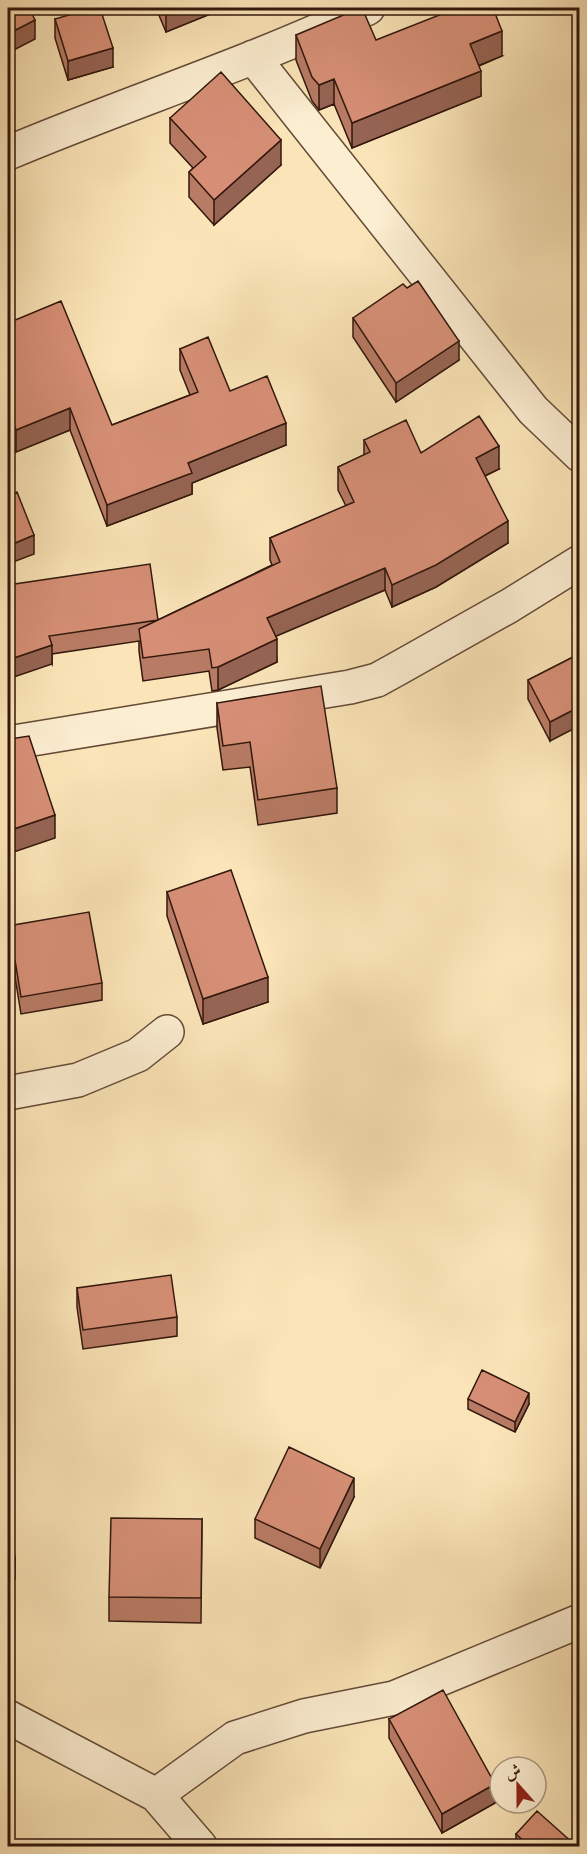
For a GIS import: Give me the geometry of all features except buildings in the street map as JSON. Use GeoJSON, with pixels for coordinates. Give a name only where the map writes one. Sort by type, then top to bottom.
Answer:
{"type":"FeatureCollection","features":[{"type":"Feature","properties":{"kind":"street"},"geometry":{"type":"LineString","coordinates":[[8,153],[104,112],[297,41],[368,8]]}},
{"type":"Feature","properties":{"kind":"street"},"geometry":{"type":"LineString","coordinates":[[254,57],[533,410],[579,455]]}},
{"type":"Feature","properties":{"kind":"street"},"geometry":{"type":"LineString","coordinates":[[8,743],[350,687],[377,680],[509,606],[579,562]]}},
{"type":"Feature","properties":{"kind":"street"},"geometry":{"type":"LineString","coordinates":[[8,1093],[78,1080],[138,1055],[167,1032]]}},
{"type":"Feature","properties":{"kind":"street"},"geometry":{"type":"LineString","coordinates":[[156,1795],[235,1738],[304,1716],[394,1698],[579,1621]]}},
{"type":"Feature","properties":{"kind":"street"},"geometry":{"type":"LineString","coordinates":[[8,1717],[156,1795],[200,1846]]}}]}
